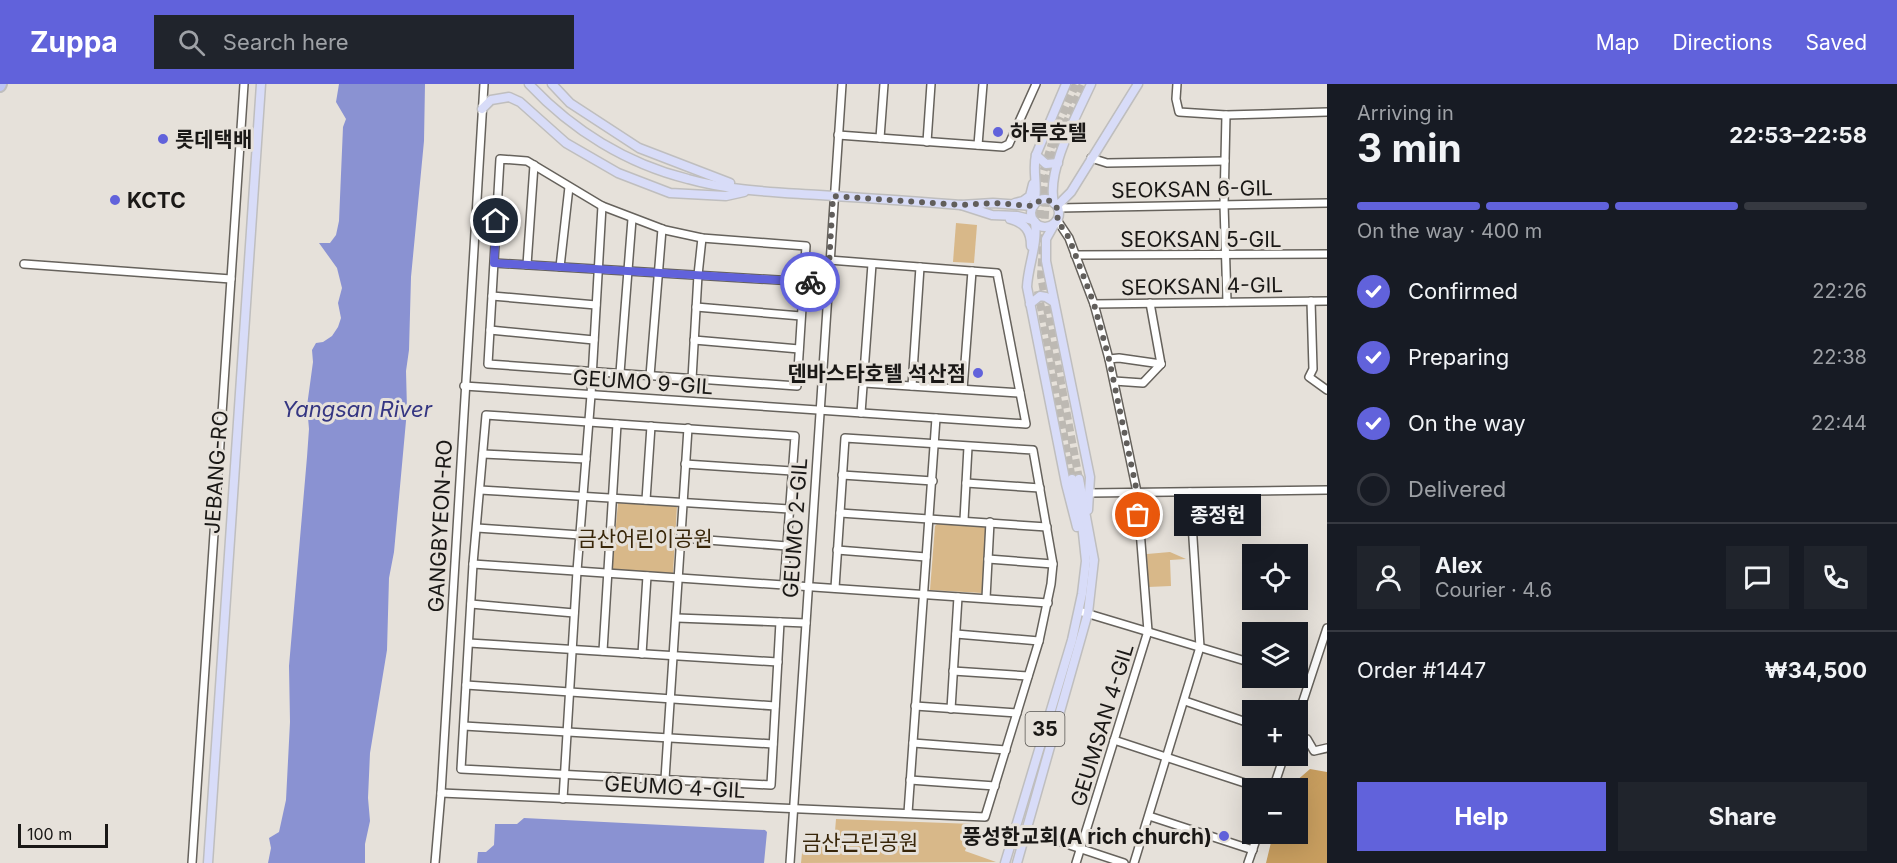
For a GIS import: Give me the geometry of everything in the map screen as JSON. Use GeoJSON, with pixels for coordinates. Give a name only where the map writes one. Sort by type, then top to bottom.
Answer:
{"type":"FeatureCollection","features":[{"type":"Feature","properties":{"kind":"main road","name":"JEBANG-RO"},"geometry":{"type":"LineString","coordinates":[[208,863],[261,84]]}},
{"type":"Feature","properties":{"kind":"main road"},"geometry":{"type":"LineString","coordinates":[[529,84],[559,113],[601,143],[630,159],[687,179],[750,190],[961,205],[1034,206],[1046,200],[1056,206]]}},
{"type":"Feature","properties":{"kind":"main road"},"geometry":{"type":"LineString","coordinates":[[552,84],[570,103],[639,148],[696,172],[750,190]]}},
{"type":"Feature","properties":{"kind":"main road"},"geometry":{"type":"LineString","coordinates":[[1006,204],[1023,201],[1030,196],[1033,188],[1035,159],[1066,84]]}},
{"type":"Feature","properties":{"kind":"main road"},"geometry":{"type":"LineString","coordinates":[[1088,522],[1090,477],[1047,272],[1045,246],[1048,232],[1056,222],[1056,206],[1052,188],[1058,163],[1091,84]]}},
{"type":"Feature","properties":{"kind":"main road"},"geometry":{"type":"LineString","coordinates":[[1056,206],[1071,192],[1138,84]]}},
{"type":"Feature","properties":{"kind":"main road"},"geometry":{"type":"LineString","coordinates":[[482,109],[490,100],[508,97],[520,102],[566,143],[618,173],[670,193],[726,196],[750,190]]}},
{"type":"Feature","properties":{"kind":"main road"},"geometry":{"type":"LineString","coordinates":[[1035,159],[1046,164],[1058,163]]}},
{"type":"Feature","properties":{"kind":"main road"},"geometry":{"type":"LineString","coordinates":[[1030,258],[1036,241],[1031,213],[1037,191],[1035,159]]}},
{"type":"Feature","properties":{"kind":"main road"},"geometry":{"type":"LineString","coordinates":[[961,205],[1024,225],[1030,236],[1028,287],[1030,304],[1066,484],[1076,525],[1084,544]]}},
{"type":"Feature","properties":{"kind":"main road"},"geometry":{"type":"LineString","coordinates":[[992,214],[1017,216],[1034,221],[1042,227],[1056,222]]}},
{"type":"Feature","properties":{"kind":"main road"},"geometry":{"type":"LineString","coordinates":[[1030,304],[1040,296],[1054,302]]}},
{"type":"Feature","properties":{"kind":"main road","name":"35"},"geometry":{"type":"LineString","coordinates":[[1005,863],[1072,640],[1083,612],[1086,561],[1076,479],[1088,522],[1094,560],[1083,612],[1028,831],[1017,863]]}},
{"type":"Feature","properties":{"kind":"street"},"geometry":{"type":"LineString","coordinates":[[192,863],[244,84]]}},
{"type":"Feature","properties":{"kind":"street","name":"GANGBYEON-RO"},"geometry":{"type":"LineString","coordinates":[[435,863],[484,84]]}},
{"type":"Feature","properties":{"kind":"street","name":"GEUMO 2-GIL"},"geometry":{"type":"LineString","coordinates":[[790,863],[842,84]]}},
{"type":"Feature","properties":{"kind":"street"},"geometry":{"type":"LineString","coordinates":[[880,138],[884,84]]}},
{"type":"Feature","properties":{"kind":"street"},"geometry":{"type":"LineString","coordinates":[[927,142],[931,84]]}},
{"type":"Feature","properties":{"kind":"street"},"geometry":{"type":"LineString","coordinates":[[978,145],[983,84]]}},
{"type":"Feature","properties":{"kind":"street"},"geometry":{"type":"LineString","coordinates":[[838,135],[1003,147],[1009,144],[1036,84]]}},
{"type":"Feature","properties":{"kind":"street"},"geometry":{"type":"LineString","coordinates":[[1177,84],[1176,99],[1179,112],[1226,115],[1327,112]]}},
{"type":"Feature","properties":{"kind":"street"},"geometry":{"type":"LineString","coordinates":[[1226,115],[1224,204],[1227,302]]}},
{"type":"Feature","properties":{"kind":"street"},"geometry":{"type":"LineString","coordinates":[[1092,158],[1107,163],[1225,161]]}},
{"type":"Feature","properties":{"kind":"street"},"geometry":{"type":"LineString","coordinates":[[500,159],[527,161],[534,165],[602,206],[662,229],[702,238],[806,246],[797,386],[488,364],[500,159]]}},
{"type":"Feature","properties":{"kind":"street"},"geometry":{"type":"LineString","coordinates":[[527,265],[534,165]]}},
{"type":"Feature","properties":{"kind":"street"},"geometry":{"type":"LineString","coordinates":[[560,267],[569,187]]}},
{"type":"Feature","properties":{"kind":"street","name":"SEOKSAN 6-GIL"},"geometry":{"type":"LineString","coordinates":[[1056,206],[1327,203]]}},
{"type":"Feature","properties":{"kind":"street"},"geometry":{"type":"LineString","coordinates":[[563,799],[602,206]]}},
{"type":"Feature","properties":{"kind":"street"},"geometry":{"type":"LineString","coordinates":[[620,374],[632,219]]}},
{"type":"Feature","properties":{"kind":"street"},"geometry":{"type":"LineString","coordinates":[[1056,222],[1065,230],[1094,304],[1114,381],[1137,492],[1148,631]]}},
{"type":"Feature","properties":{"kind":"street"},"geometry":{"type":"LineString","coordinates":[[650,376],[662,229]]}},
{"type":"Feature","properties":{"kind":"street"},"geometry":{"type":"LineString","coordinates":[[692,379],[702,238]]}},
{"type":"Feature","properties":{"kind":"street","name":"SEOKSAN 5-GIL"},"geometry":{"type":"LineString","coordinates":[[1075,255],[1327,254]]}},
{"type":"Feature","properties":{"kind":"street"},"geometry":{"type":"LineString","coordinates":[[829,260],[997,273],[1020,393],[864,383]]}},
{"type":"Feature","properties":{"kind":"street"},"geometry":{"type":"LineString","coordinates":[[494,263],[828,283]]}},
{"type":"Feature","properties":{"kind":"street"},"geometry":{"type":"LineString","coordinates":[[24,264],[231,279]]}},
{"type":"Feature","properties":{"kind":"street"},"geometry":{"type":"LineString","coordinates":[[861,413],[872,264]]}},
{"type":"Feature","properties":{"kind":"street"},"geometry":{"type":"LineString","coordinates":[[912,386],[920,267]]}},
{"type":"Feature","properties":{"kind":"street"},"geometry":{"type":"LineString","coordinates":[[963,390],[972,271]]}},
{"type":"Feature","properties":{"kind":"street"},"geometry":{"type":"LineString","coordinates":[[492,296],[596,305]]}},
{"type":"Feature","properties":{"kind":"street","name":"SEOKSAN 4-GIL"},"geometry":{"type":"LineString","coordinates":[[1311,301],[1313,369],[1309,377],[1327,390]]}},
{"type":"Feature","properties":{"kind":"street","name":"SEOKSAN 4-GIL"},"geometry":{"type":"LineString","coordinates":[[1094,304],[1327,301]]}},
{"type":"Feature","properties":{"kind":"street"},"geometry":{"type":"LineString","coordinates":[[1150,303],[1161,364]]}},
{"type":"Feature","properties":{"kind":"street"},"geometry":{"type":"LineString","coordinates":[[696,307],[801,316]]}},
{"type":"Feature","properties":{"kind":"street"},"geometry":{"type":"LineString","coordinates":[[490,330],[594,340]]}},
{"type":"Feature","properties":{"kind":"street"},"geometry":{"type":"LineString","coordinates":[[694,340],[799,349]]}},
{"type":"Feature","properties":{"kind":"street"},"geometry":{"type":"LineString","coordinates":[[1109,359],[1119,358],[1161,364]]}},
{"type":"Feature","properties":{"kind":"street"},"geometry":{"type":"LineString","coordinates":[[1114,381],[1143,383],[1161,364]]}},
{"type":"Feature","properties":{"kind":"street","name":"GEUMO 9-GIL"},"geometry":{"type":"LineString","coordinates":[[464,386],[1026,424],[1020,393]]}},
{"type":"Feature","properties":{"kind":"street"},"geometry":{"type":"LineString","coordinates":[[780,622],[771,784],[461,769],[473,564],[486,415],[795,436],[784,585]]}},
{"type":"Feature","properties":{"kind":"street"},"geometry":{"type":"LineString","coordinates":[[908,813],[936,418]]}},
{"type":"Feature","properties":{"kind":"street"},"geometry":{"type":"LineString","coordinates":[[603,651],[617,424]]}},
{"type":"Feature","properties":{"kind":"street"},"geometry":{"type":"LineString","coordinates":[[646,500],[651,426]]}},
{"type":"Feature","properties":{"kind":"street"},"geometry":{"type":"LineString","coordinates":[[665,779],[688,428]]}},
{"type":"Feature","properties":{"kind":"street","name":"GEUMO 4-GIL"},"geometry":{"type":"LineString","coordinates":[[441,793],[985,817],[1039,641],[1048,603],[1053,564],[1033,450],[845,438],[835,588]]}},
{"type":"Feature","properties":{"kind":"street"},"geometry":{"type":"LineString","coordinates":[[964,520],[968,447]]}},
{"type":"Feature","properties":{"kind":"street"},"geometry":{"type":"LineString","coordinates":[[483,454],[586,459]]}},
{"type":"Feature","properties":{"kind":"street"},"geometry":{"type":"LineString","coordinates":[[685,464],[792,471]]}},
{"type":"Feature","properties":{"kind":"street"},"geometry":{"type":"LineString","coordinates":[[842,475],[933,481]]}},
{"type":"Feature","properties":{"kind":"street"},"geometry":{"type":"LineString","coordinates":[[966,483],[1040,488]]}},
{"type":"Feature","properties":{"kind":"street"},"geometry":{"type":"LineString","coordinates":[[480,490],[789,509]]}},
{"type":"Feature","properties":{"kind":"street"},"geometry":{"type":"LineString","coordinates":[[1089,493],[1327,490]]}},
{"type":"Feature","properties":{"kind":"street"},"geometry":{"type":"LineString","coordinates":[[1134,863],[1200,647],[1190,492]]}},
{"type":"Feature","properties":{"kind":"street"},"geometry":{"type":"LineString","coordinates":[[840,513],[1047,527]]}},
{"type":"Feature","properties":{"kind":"street"},"geometry":{"type":"LineString","coordinates":[[986,598],[990,522]]}},
{"type":"Feature","properties":{"kind":"street"},"geometry":{"type":"LineString","coordinates":[[477,528],[580,535]]}},
{"type":"Feature","properties":{"kind":"street"},"geometry":{"type":"LineString","coordinates":[[681,538],[787,546]]}},
{"type":"Feature","properties":{"kind":"street"},"geometry":{"type":"LineString","coordinates":[[837,550],[926,557]]}},
{"type":"Feature","properties":{"kind":"street"},"geometry":{"type":"LineString","coordinates":[[988,559],[1053,564]]}},
{"type":"Feature","properties":{"kind":"street"},"geometry":{"type":"LineString","coordinates":[[473,564],[1048,603]]}},
{"type":"Feature","properties":{"kind":"street"},"geometry":{"type":"LineString","coordinates":[[642,654],[647,576]]}},
{"type":"Feature","properties":{"kind":"street"},"geometry":{"type":"LineString","coordinates":[[951,709],[958,597]]}},
{"type":"Feature","properties":{"kind":"street"},"geometry":{"type":"LineString","coordinates":[[471,604],[574,613]]}},
{"type":"Feature","properties":{"kind":"street"},"geometry":{"type":"LineString","coordinates":[[1083,612],[1242,660]]}},
{"type":"Feature","properties":{"kind":"street"},"geometry":{"type":"LineString","coordinates":[[677,618],[806,624]]}},
{"type":"Feature","properties":{"kind":"street"},"geometry":{"type":"LineString","coordinates":[[1303,700],[1327,627]]}},
{"type":"Feature","properties":{"kind":"street","name":"GEUMSAN 4-GIL"},"geometry":{"type":"LineString","coordinates":[[1076,863],[1148,631]]}},
{"type":"Feature","properties":{"kind":"street"},"geometry":{"type":"LineString","coordinates":[[956,634],[1039,641]]}},
{"type":"Feature","properties":{"kind":"street"},"geometry":{"type":"LineString","coordinates":[[469,643],[778,662]]}},
{"type":"Feature","properties":{"kind":"street"},"geometry":{"type":"LineString","coordinates":[[953,672],[1028,676]]}},
{"type":"Feature","properties":{"kind":"street"},"geometry":{"type":"LineString","coordinates":[[466,685],[775,706]]}},
{"type":"Feature","properties":{"kind":"street"},"geometry":{"type":"LineString","coordinates":[[1185,701],[1242,721]]}},
{"type":"Feature","properties":{"kind":"street"},"geometry":{"type":"LineString","coordinates":[[915,706],[1017,713]]}},
{"type":"Feature","properties":{"kind":"street"},"geometry":{"type":"LineString","coordinates":[[464,726],[773,744]]}},
{"type":"Feature","properties":{"kind":"street"},"geometry":{"type":"LineString","coordinates":[[1114,740],[1242,782]]}},
{"type":"Feature","properties":{"kind":"street"},"geometry":{"type":"LineString","coordinates":[[1308,742],[1314,751],[1327,748]]}},
{"type":"Feature","properties":{"kind":"street"},"geometry":{"type":"LineString","coordinates":[[913,743],[1006,750]]}},
{"type":"Feature","properties":{"kind":"street"},"geometry":{"type":"LineString","coordinates":[[910,780],[995,786]]}},
{"type":"Feature","properties":{"kind":"street"},"geometry":{"type":"LineString","coordinates":[[1149,816],[1253,850]]}},
{"type":"Feature","properties":{"kind":"street"},"geometry":{"type":"LineString","coordinates":[[1028,831],[1124,863]]}},
{"type":"Feature","properties":{"kind":"street"},"geometry":{"type":"LineString","coordinates":[[1248,863],[1255,844]]}},
{"type":"Feature","properties":{"kind":"green space"},"geometry":{"type":"Polygon","coordinates":[[[956,223],[977,225],[974,263],[953,262],[956,223]]]}},
{"type":"Feature","properties":{"kind":"green space","name":"금산어린이공원"},"geometry":{"type":"Polygon","coordinates":[[[618,503],[677,506],[673,574],[612,569],[618,503]]]}},
{"type":"Feature","properties":{"kind":"green space"},"geometry":{"type":"Polygon","coordinates":[[[938,523],[983,525],[986,530],[982,593],[930,590],[935,526],[938,523]]]}},
{"type":"Feature","properties":{"kind":"green space"},"geometry":{"type":"Polygon","coordinates":[[[1170,552],[1186,559],[1170,560],[1171,586],[1148,587],[1147,554],[1170,552]]]}},
{"type":"Feature","properties":{"kind":"green space","name":"금산근린공원"},"geometry":{"type":"Polygon","coordinates":[[[836,819],[974,824],[965,851],[996,862],[801,863],[803,843],[834,844],[836,819]]]}},
{"type":"Feature","properties":{"kind":"shaded area"},"geometry":{"type":"Polygon","coordinates":[[[1310,769],[1327,772],[1327,863],[1266,863],[1271,844],[1308,844],[1308,778],[1300,778],[1310,769]]]}},
{"type":"Feature","properties":{"kind":"water","name":"Yangsan River"},"geometry":{"type":"Polygon","coordinates":[[[339,84],[425,84],[424,141],[411,277],[409,350],[406,371],[407,410],[394,552],[389,578],[387,650],[370,753],[368,798],[370,821],[365,844],[365,863],[268,863],[271,848],[269,838],[279,832],[286,800],[290,722],[289,666],[307,457],[309,429],[307,406],[313,362],[312,350],[316,343],[323,342],[332,336],[341,318],[338,303],[342,288],[337,268],[319,243],[330,243],[336,235],[339,221],[343,127],[346,119],[336,102],[339,84]]]}},
{"type":"Feature","properties":{"kind":"water"},"geometry":{"type":"Polygon","coordinates":[[[524,818],[765,830],[767,832],[764,863],[477,863],[478,852],[486,852],[494,845],[495,824],[517,824],[524,818]]]}},
{"type":"Feature","properties":{"kind":"tunnel"},"geometry":{"type":"LineString","coordinates":[[1039,230],[1041,179],[1057,127],[1076,84]]}},
{"type":"Feature","properties":{"kind":"tunnel"},"geometry":{"type":"LineString","coordinates":[[1079,479],[1041,276],[1047,182],[1055,150],[1083,84]]}},
{"type":"Feature","properties":{"kind":"tunnel"},"geometry":{"type":"LineString","coordinates":[[1038,291],[1072,479]]}},
{"type":"Feature","properties":{"kind":"way so far"},"geometry":{"type":"LineString","coordinates":[[810,282],[828,283],[833,196],[961,205],[993,203],[1034,206],[1041,200],[1050,200],[1057,206],[1059,212],[1057,220],[1069,238],[1094,304],[1109,359],[1137,492],[1138,515]]}},
{"type":"Feature","properties":{"kind":"place","name":"하루호텔"},"geometry":{"type":"Point","coordinates":[998,132]}},
{"type":"Feature","properties":{"kind":"place","name":"롯데택배"},"geometry":{"type":"Point","coordinates":[163,139]}},
{"type":"Feature","properties":{"kind":"place","name":"KCTC"},"geometry":{"type":"Point","coordinates":[115,200]}},
{"type":"Feature","properties":{"kind":"place","name":"덴바스타호텔 석산점"},"geometry":{"type":"Point","coordinates":[978,373]}},
{"type":"Feature","properties":{"kind":"place","name":"종정헌"},"geometry":{"type":"Point","coordinates":[1138,515]}},
{"type":"Feature","properties":{"kind":"place","name":"풍성한교회(A rich church)"},"geometry":{"type":"Point","coordinates":[1224,836]}},
{"type":"Feature","properties":{"kind":"route"},"geometry":{"type":"LineString","coordinates":[[496,221],[494,263],[810,282]]}}]}
